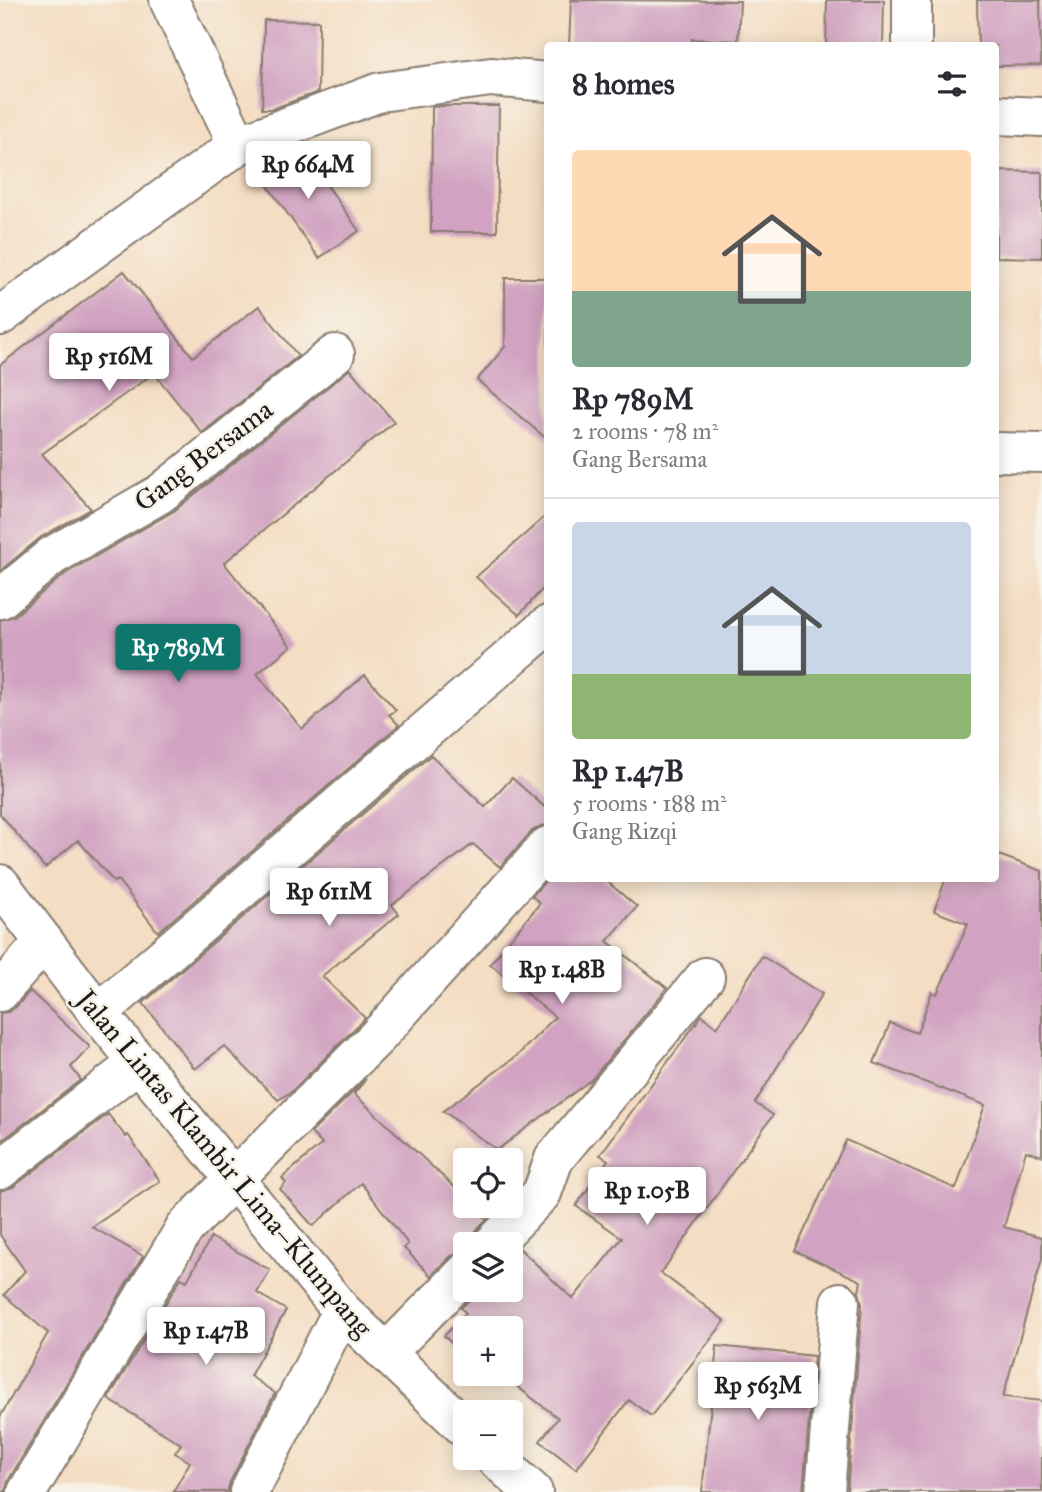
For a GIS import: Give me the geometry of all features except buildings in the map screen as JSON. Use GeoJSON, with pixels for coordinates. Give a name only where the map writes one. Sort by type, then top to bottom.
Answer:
{"type":"FeatureCollection","features":[{"type":"Feature","properties":{"kind":"street"},"geometry":{"type":"LineString","coordinates":[[169,0],[238,145]]}},
{"type":"Feature","properties":{"kind":"street"},"geometry":{"type":"LineString","coordinates":[[912,0],[912,42]]}},
{"type":"Feature","properties":{"kind":"street"},"geometry":{"type":"LineString","coordinates":[[0,316],[238,145],[380,92],[491,77],[544,82]]}},
{"type":"Feature","properties":{"kind":"street"},"geometry":{"type":"LineString","coordinates":[[999,115],[1042,117]]}},
{"type":"Feature","properties":{"kind":"street","name":"Gang Bersama"},"geometry":{"type":"LineString","coordinates":[[0,599],[52,555],[160,494],[335,354]]}},
{"type":"Feature","properties":{"kind":"street"},"geometry":{"type":"LineString","coordinates":[[999,452],[1042,453]]}},
{"type":"Feature","properties":{"kind":"street"},"geometry":{"type":"LineString","coordinates":[[98,1013],[544,628]]}},
{"type":"Feature","properties":{"kind":"street"},"geometry":{"type":"LineString","coordinates":[[27,1492],[186,1228],[377,1037],[544,850]]}},
{"type":"Feature","properties":{"kind":"street","name":"Jalan Lintas Klambir Lima–Klumpang"},"geometry":{"type":"LineString","coordinates":[[0,884],[98,1013],[342,1311],[453,1417]]}},
{"type":"Feature","properties":{"kind":"street"},"geometry":{"type":"LineString","coordinates":[[0,992],[44,942]]}},
{"type":"Feature","properties":{"kind":"street"},"geometry":{"type":"LineString","coordinates":[[505,1232],[542,1193],[554,1159],[705,977]]}},
{"type":"Feature","properties":{"kind":"street"},"geometry":{"type":"LineString","coordinates":[[0,1170],[139,1062]]}},
{"type":"Feature","properties":{"kind":"street"},"geometry":{"type":"LineString","coordinates":[[386,1353],[453,1285]]}},
{"type":"Feature","properties":{"kind":"street"},"geometry":{"type":"LineString","coordinates":[[825,1492],[840,1302]]}},
{"type":"Feature","properties":{"kind":"street"},"geometry":{"type":"LineString","coordinates":[[249,1492],[342,1311]]}},
{"type":"Feature","properties":{"kind":"street"},"geometry":{"type":"LineString","coordinates":[[508,1470],[532,1492]]}}]}
